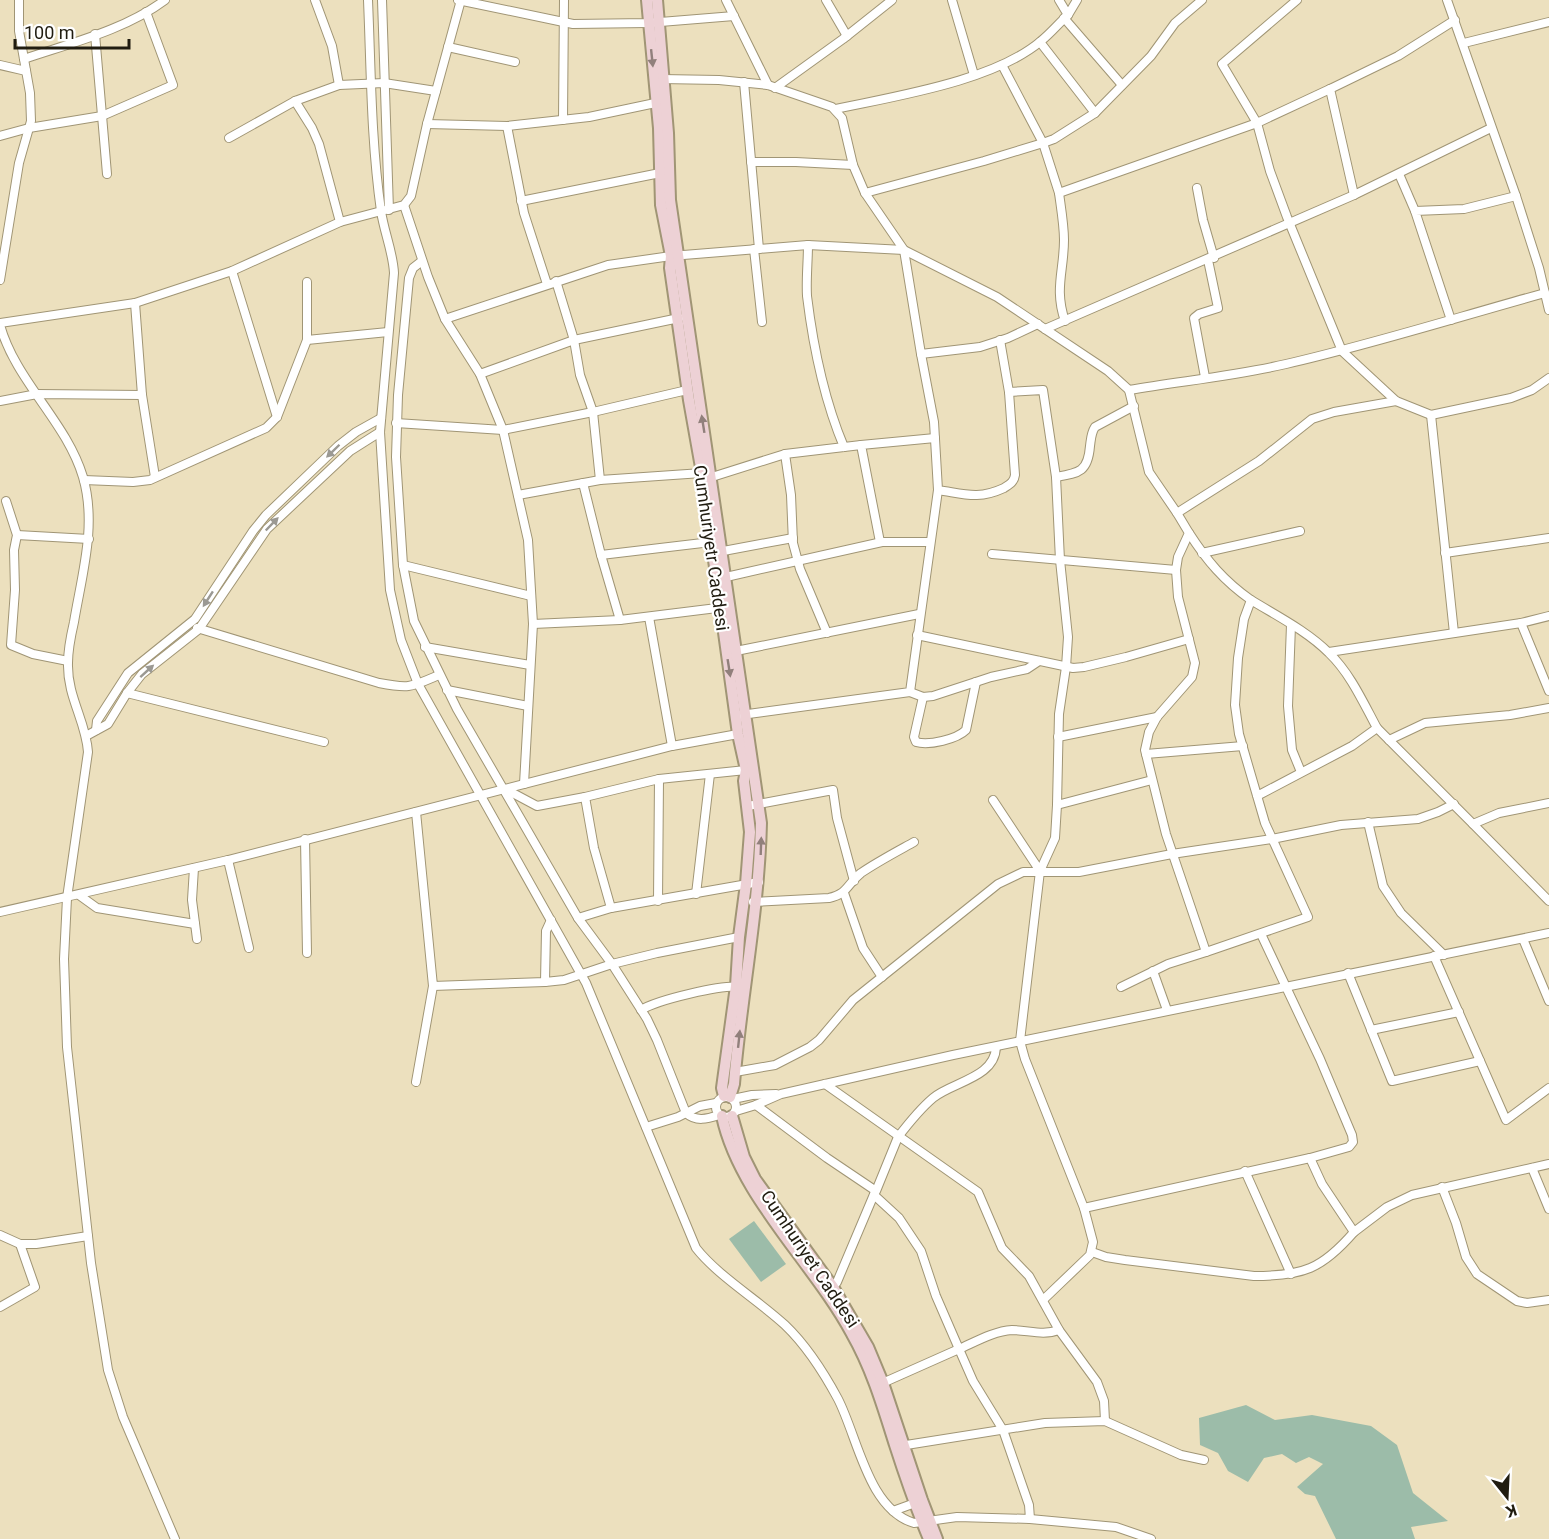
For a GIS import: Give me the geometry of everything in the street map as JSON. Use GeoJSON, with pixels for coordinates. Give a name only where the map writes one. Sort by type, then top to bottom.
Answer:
{"type":"FeatureCollection","features":[{"type":"Feature","properties":{"kind":"main road"},"geometry":{"type":"LineString","coordinates":[[647,0],[654,23],[675,256],[707,475],[715,549],[726,577],[724,607],[736,651],[741,715],[753,805],[761,823],[759,882],[740,986],[734,1084],[726,1099]]}},
{"type":"Feature","properties":{"kind":"main road"},"geometry":{"type":"LineString","coordinates":[[654,23],[657,0]]}},
{"type":"Feature","properties":{"kind":"main road","name":"Cumhuriyetr Caddesi"},"geometry":{"type":"LineString","coordinates":[[661,102],[661,206],[675,256],[670,268],[679,318],[687,390],[707,475]]}},
{"type":"Feature","properties":{"kind":"main road","name":"Cumhuriyetr Caddesi"},"geometry":{"type":"LineString","coordinates":[[715,549],[741,715],[738,734],[746,770],[744,781],[753,805],[739,937],[740,986],[723,1076],[722,1088],[726,1099]]}},
{"type":"Feature","properties":{"kind":"main road","name":"Cumhuriyet Caddesi"},"geometry":{"type":"LineString","coordinates":[[727,1114],[755,1179],[868,1347],[926,1522],[929,1539]]}},
{"type":"Feature","properties":{"kind":"main road","name":"Cumhuriyet Caddesi"},"geometry":{"type":"LineString","coordinates":[[899,1446],[915,1503],[937,1539]]}},
{"type":"Feature","properties":{"kind":"street"},"geometry":{"type":"LineString","coordinates":[[0,280],[19,163],[31,121],[30,93],[19,31],[19,0]]}},
{"type":"Feature","properties":{"kind":"street"},"geometry":{"type":"LineString","coordinates":[[24,59],[95,34],[146,12],[165,0]]}},
{"type":"Feature","properties":{"kind":"street"},"geometry":{"type":"LineString","coordinates":[[315,0],[332,46],[339,85]]}},
{"type":"Feature","properties":{"kind":"street"},"geometry":{"type":"LineString","coordinates":[[368,0],[372,82],[385,211],[393,264],[380,432],[390,590],[401,640],[418,684],[582,975],[696,1248],[711,1264],[786,1326],[806,1348],[838,1400],[868,1473],[883,1501],[910,1522],[957,1517],[1030,1519],[1116,1527],[1151,1539]]}},
{"type":"Feature","properties":{"kind":"street"},"geometry":{"type":"LineString","coordinates":[[382,0],[385,211]]}},
{"type":"Feature","properties":{"kind":"street"},"geometry":{"type":"LineString","coordinates":[[175,1539],[123,1417],[108,1370],[88,1236],[67,1047],[64,968],[67,898],[88,752],[86,736],[73,701],[68,661],[89,539],[89,507],[84,480],[68,441],[20,370],[0,324],[135,303],[232,271],[340,222],[404,205],[411,196],[459,0],[564,23],[654,23],[734,16]]}},
{"type":"Feature","properties":{"kind":"street"},"geometry":{"type":"LineString","coordinates":[[563,120],[564,0]]}},
{"type":"Feature","properties":{"kind":"street"},"geometry":{"type":"LineString","coordinates":[[726,0],[772,86]]}},
{"type":"Feature","properties":{"kind":"street"},"geometry":{"type":"LineString","coordinates":[[826,0],[847,36]]}},
{"type":"Feature","properties":{"kind":"street"},"geometry":{"type":"LineString","coordinates":[[772,86],[847,36],[892,0]]}},
{"type":"Feature","properties":{"kind":"street"},"geometry":{"type":"LineString","coordinates":[[952,0],[956,21],[974,75]]}},
{"type":"Feature","properties":{"kind":"street"},"geometry":{"type":"LineString","coordinates":[[1059,0],[1066,17],[1122,85]]}},
{"type":"Feature","properties":{"kind":"street"},"geometry":{"type":"LineString","coordinates":[[836,110],[949,83],[1002,65],[1040,42],[1066,17],[1077,0]]}},
{"type":"Feature","properties":{"kind":"street"},"geometry":{"type":"LineString","coordinates":[[865,193],[984,161],[1054,139],[1095,113],[1150,56],[1175,23],[1202,0]]}},
{"type":"Feature","properties":{"kind":"street"},"geometry":{"type":"LineString","coordinates":[[1297,0],[1222,64],[1257,123],[1270,171],[1289,223],[1342,351],[1396,401],[1431,415],[1511,398],[1532,390],[1549,378]]}},
{"type":"Feature","properties":{"kind":"street"},"geometry":{"type":"LineString","coordinates":[[1447,0],[1516,196],[1539,268],[1549,310]]}},
{"type":"Feature","properties":{"kind":"street"},"geometry":{"type":"LineString","coordinates":[[0,136],[29,128],[102,116],[173,85],[146,12]]}},
{"type":"Feature","properties":{"kind":"street"},"geometry":{"type":"LineString","coordinates":[[1059,192],[1257,123],[1398,56],[1455,20]]}},
{"type":"Feature","properties":{"kind":"street"},"geometry":{"type":"LineString","coordinates":[[1464,43],[1549,22]]}},
{"type":"Feature","properties":{"kind":"street"},"geometry":{"type":"LineString","coordinates":[[95,34],[107,174]]}},
{"type":"Feature","properties":{"kind":"street"},"geometry":{"type":"LineString","coordinates":[[1040,42],[1095,113]]}},
{"type":"Feature","properties":{"kind":"street"},"geometry":{"type":"LineString","coordinates":[[448,47],[515,62]]}},
{"type":"Feature","properties":{"kind":"street"},"geometry":{"type":"LineString","coordinates":[[0,65],[26,71]]}},
{"type":"Feature","properties":{"kind":"street"},"geometry":{"type":"LineString","coordinates":[[1002,65],[1043,143],[1059,192],[1064,239],[1059,289],[1060,306],[1065,321]]}},
{"type":"Feature","properties":{"kind":"street"},"geometry":{"type":"LineString","coordinates":[[659,79],[744,82],[772,86],[836,110],[842,118],[853,165],[865,193],[904,250],[934,422],[938,490],[910,692]]}},
{"type":"Feature","properties":{"kind":"street"},"geometry":{"type":"LineString","coordinates":[[229,138],[295,101],[339,85],[384,82],[436,92]]}},
{"type":"Feature","properties":{"kind":"street"},"geometry":{"type":"LineString","coordinates":[[744,82],[752,162],[762,322]]}},
{"type":"Feature","properties":{"kind":"street"},"geometry":{"type":"LineString","coordinates":[[1330,89],[1354,195]]}},
{"type":"Feature","properties":{"kind":"street"},"geometry":{"type":"LineString","coordinates":[[295,101],[319,144],[340,222]]}},
{"type":"Feature","properties":{"kind":"street"},"geometry":{"type":"LineString","coordinates":[[427,124],[507,126],[589,117],[661,102]]}},
{"type":"Feature","properties":{"kind":"street"},"geometry":{"type":"LineString","coordinates":[[507,126],[521,201],[547,284]]}},
{"type":"Feature","properties":{"kind":"street"},"geometry":{"type":"LineString","coordinates":[[921,354],[980,347],[1065,321],[1354,195],[1491,128]]}},
{"type":"Feature","properties":{"kind":"street"},"geometry":{"type":"LineString","coordinates":[[752,162],[853,165]]}},
{"type":"Feature","properties":{"kind":"street"},"geometry":{"type":"LineString","coordinates":[[521,201],[660,173]]}},
{"type":"Feature","properties":{"kind":"street"},"geometry":{"type":"LineString","coordinates":[[1399,174],[1415,211],[1451,321]]}},
{"type":"Feature","properties":{"kind":"street"},"geometry":{"type":"LineString","coordinates":[[1197,188],[1218,308],[1194,318],[1205,377]]}},
{"type":"Feature","properties":{"kind":"street"},"geometry":{"type":"LineString","coordinates":[[1415,211],[1464,209],[1516,196]]}},
{"type":"Feature","properties":{"kind":"street"},"geometry":{"type":"LineString","coordinates":[[404,205],[422,261],[445,319],[480,374],[503,430],[528,540],[533,624],[524,784]]}},
{"type":"Feature","properties":{"kind":"street"},"geometry":{"type":"LineString","coordinates":[[808,245],[807,294],[816,347],[831,417],[844,447]]}},
{"type":"Feature","properties":{"kind":"street"},"geometry":{"type":"LineString","coordinates":[[445,319],[608,265],[675,256],[808,245],[904,250],[997,297],[1108,371],[1129,390],[1149,472],[1202,553],[1230,586],[1329,652],[1353,683],[1377,728],[1549,901]]}},
{"type":"Feature","properties":{"kind":"street"},"geometry":{"type":"LineString","coordinates":[[422,261],[413,268],[409,278],[396,423],[396,457],[403,565],[412,614],[425,647],[447,690],[578,918],[612,964],[641,1010],[657,1040],[686,1113],[700,1119],[727,1114],[781,1094]]}},
{"type":"Feature","properties":{"kind":"street"},"geometry":{"type":"LineString","coordinates":[[232,271],[277,417]]}},
{"type":"Feature","properties":{"kind":"street"},"geometry":{"type":"LineString","coordinates":[[556,281],[574,340],[580,375],[593,412],[600,480]]}},
{"type":"Feature","properties":{"kind":"street"},"geometry":{"type":"LineString","coordinates":[[84,480],[139,482],[259,433],[266,428],[277,417],[307,340],[307,282]]}},
{"type":"Feature","properties":{"kind":"street"},"geometry":{"type":"LineString","coordinates":[[1129,390],[1283,365],[1342,351],[1545,293]]}},
{"type":"Feature","properties":{"kind":"street"},"geometry":{"type":"LineString","coordinates":[[135,303],[142,395],[155,477]]}},
{"type":"Feature","properties":{"kind":"street"},"geometry":{"type":"LineString","coordinates":[[480,374],[574,340],[679,318]]}},
{"type":"Feature","properties":{"kind":"street"},"geometry":{"type":"LineString","coordinates":[[307,340],[388,332]]}},
{"type":"Feature","properties":{"kind":"street"},"geometry":{"type":"LineString","coordinates":[[938,490],[981,496],[991,494],[1013,482],[1016,475],[1009,392],[1000,340]]}},
{"type":"Feature","properties":{"kind":"street"},"geometry":{"type":"LineString","coordinates":[[396,423],[503,430],[687,390]]}},
{"type":"Feature","properties":{"kind":"street"},"geometry":{"type":"LineString","coordinates":[[1009,392],[1043,390],[1056,477],[1060,560],[1068,637],[1059,714],[1055,838],[1040,871],[1020,1041],[1084,1208],[1093,1242],[1092,1252],[1043,1300]]}},
{"type":"Feature","properties":{"kind":"street"},"geometry":{"type":"LineString","coordinates":[[0,401],[37,394],[142,395]]}},
{"type":"Feature","properties":{"kind":"street"},"geometry":{"type":"LineString","coordinates":[[1177,513],[1259,461],[1312,419],[1334,412],[1396,401]]}},
{"type":"Feature","properties":{"kind":"street"},"geometry":{"type":"LineString","coordinates":[[1056,477],[1073,474],[1083,469],[1089,459],[1092,432],[1095,427],[1134,406]]}},
{"type":"Feature","properties":{"kind":"street"},"geometry":{"type":"LineString","coordinates":[[1431,415],[1454,633]]}},
{"type":"Feature","properties":{"kind":"street"},"geometry":{"type":"LineString","coordinates":[[96,730],[97,721],[129,673],[139,662],[190,624],[266,515],[338,446],[356,432],[381,418]]}},
{"type":"Feature","properties":{"kind":"street"},"geometry":{"type":"LineString","coordinates":[[86,736],[108,724],[127,693],[150,667],[199,629],[267,529],[339,460],[380,432]]}},
{"type":"Feature","properties":{"kind":"street"},"geometry":{"type":"LineString","coordinates":[[518,495],[600,480],[707,475],[786,454],[935,438]]}},
{"type":"Feature","properties":{"kind":"street"},"geometry":{"type":"LineString","coordinates":[[861,446],[880,542]]}},
{"type":"Feature","properties":{"kind":"street"},"geometry":{"type":"LineString","coordinates":[[786,454],[793,538],[798,559],[827,633]]}},
{"type":"Feature","properties":{"kind":"street"},"geometry":{"type":"LineString","coordinates":[[584,483],[620,621]]}},
{"type":"Feature","properties":{"kind":"street"},"geometry":{"type":"LineString","coordinates":[[6,501],[17,535],[14,550],[15,590],[11,645],[33,654],[68,661]]}},
{"type":"Feature","properties":{"kind":"street"},"geometry":{"type":"LineString","coordinates":[[1202,553],[1300,531]]}},
{"type":"Feature","properties":{"kind":"street"},"geometry":{"type":"LineString","coordinates":[[1189,533],[1178,558],[1176,570],[1178,597],[1195,663],[1192,677],[1157,717],[1149,732],[1146,754],[1172,854],[1206,952]]}},
{"type":"Feature","properties":{"kind":"street"},"geometry":{"type":"LineString","coordinates":[[17,535],[89,539]]}},
{"type":"Feature","properties":{"kind":"street"},"geometry":{"type":"LineString","coordinates":[[601,555],[715,549],[793,538]]}},
{"type":"Feature","properties":{"kind":"street"},"geometry":{"type":"LineString","coordinates":[[1445,553],[1549,538]]}},
{"type":"Feature","properties":{"kind":"street"},"geometry":{"type":"LineString","coordinates":[[726,577],[880,542],[930,542]]}},
{"type":"Feature","properties":{"kind":"street"},"geometry":{"type":"LineString","coordinates":[[992,554],[1176,570]]}},
{"type":"Feature","properties":{"kind":"street"},"geometry":{"type":"LineString","coordinates":[[403,565],[531,596]]}},
{"type":"Feature","properties":{"kind":"street"},"geometry":{"type":"LineString","coordinates":[[1121,987],[1168,964],[1308,917],[1265,823],[1243,746],[1235,705],[1238,658],[1244,619],[1251,600]]}},
{"type":"Feature","properties":{"kind":"street"},"geometry":{"type":"LineString","coordinates":[[533,624],[620,621],[724,607]]}},
{"type":"Feature","properties":{"kind":"street"},"geometry":{"type":"LineString","coordinates":[[736,651],[919,614]]}},
{"type":"Feature","properties":{"kind":"street"},"geometry":{"type":"LineString","coordinates":[[1329,652],[1521,623],[1549,616]]}},
{"type":"Feature","properties":{"kind":"street"},"geometry":{"type":"LineString","coordinates":[[650,617],[672,746]]}},
{"type":"Feature","properties":{"kind":"street"},"geometry":{"type":"LineString","coordinates":[[1521,623],[1549,692]]}},
{"type":"Feature","properties":{"kind":"street"},"geometry":{"type":"LineString","coordinates":[[190,624],[199,629],[403,687],[418,684],[439,675]]}},
{"type":"Feature","properties":{"kind":"street"},"geometry":{"type":"LineString","coordinates":[[1291,625],[1288,706],[1292,750],[1301,772]]}},
{"type":"Feature","properties":{"kind":"street"},"geometry":{"type":"LineString","coordinates":[[917,635],[1066,667],[1084,667],[1189,639]]}},
{"type":"Feature","properties":{"kind":"street"},"geometry":{"type":"LineString","coordinates":[[425,647],[530,665]]}},
{"type":"Feature","properties":{"kind":"street"},"geometry":{"type":"LineString","coordinates":[[741,715],[910,692],[923,696],[937,695],[1027,669],[1039,661]]}},
{"type":"Feature","properties":{"kind":"street"},"geometry":{"type":"LineString","coordinates":[[923,696],[915,725],[915,740],[923,744],[957,736],[966,730],[976,682]]}},
{"type":"Feature","properties":{"kind":"street"},"geometry":{"type":"LineString","coordinates":[[447,690],[528,706]]}},
{"type":"Feature","properties":{"kind":"street"},"geometry":{"type":"LineString","coordinates":[[127,693],[324,742]]}},
{"type":"Feature","properties":{"kind":"street"},"geometry":{"type":"LineString","coordinates":[[1389,740],[1425,723],[1510,715],[1549,708]]}},
{"type":"Feature","properties":{"kind":"street"},"geometry":{"type":"LineString","coordinates":[[1058,737],[1157,717]]}},
{"type":"Feature","properties":{"kind":"street"},"geometry":{"type":"LineString","coordinates":[[1257,796],[1352,747],[1377,728]]}},
{"type":"Feature","properties":{"kind":"street"},"geometry":{"type":"LineString","coordinates":[[0,912],[228,860],[672,746],[738,734]]}},
{"type":"Feature","properties":{"kind":"street"},"geometry":{"type":"LineString","coordinates":[[1146,754],[1243,746]]}},
{"type":"Feature","properties":{"kind":"street"},"geometry":{"type":"LineString","coordinates":[[505,789],[537,806],[659,779],[746,770]]}},
{"type":"Feature","properties":{"kind":"street"},"geometry":{"type":"LineString","coordinates":[[696,894],[710,774]]}},
{"type":"Feature","properties":{"kind":"street"},"geometry":{"type":"LineString","coordinates":[[658,901],[659,779]]}},
{"type":"Feature","properties":{"kind":"street"},"geometry":{"type":"LineString","coordinates":[[1057,805],[1152,780]]}},
{"type":"Feature","properties":{"kind":"street"},"geometry":{"type":"LineString","coordinates":[[753,805],[833,790],[837,818],[854,881]]}},
{"type":"Feature","properties":{"kind":"street"},"geometry":{"type":"LineString","coordinates":[[585,797],[594,848],[611,908]]}},
{"type":"Feature","properties":{"kind":"street"},"geometry":{"type":"LineString","coordinates":[[993,800],[1040,871]]}},
{"type":"Feature","properties":{"kind":"street"},"geometry":{"type":"LineString","coordinates":[[1473,824],[1499,813],[1549,803]]}},
{"type":"Feature","properties":{"kind":"street"},"geometry":{"type":"LineString","coordinates":[[735,1071],[760,1069],[800,1054],[819,1040],[853,1000],[998,884],[1023,872],[1079,872],[1341,825],[1418,819],[1454,804]]}},
{"type":"Feature","properties":{"kind":"street"},"geometry":{"type":"LineString","coordinates":[[416,812],[433,986],[416,1082]]}},
{"type":"Feature","properties":{"kind":"street"},"geometry":{"type":"LineString","coordinates":[[1368,822],[1383,886],[1401,913],[1444,955]]}},
{"type":"Feature","properties":{"kind":"street"},"geometry":{"type":"LineString","coordinates":[[305,839],[307,953]]}},
{"type":"Feature","properties":{"kind":"street"},"geometry":{"type":"LineString","coordinates":[[743,903],[829,898],[844,893],[862,873],[914,842]]}},
{"type":"Feature","properties":{"kind":"street"},"geometry":{"type":"LineString","coordinates":[[228,860],[249,948]]}},
{"type":"Feature","properties":{"kind":"street"},"geometry":{"type":"LineString","coordinates":[[194,867],[192,900],[197,939]]}},
{"type":"Feature","properties":{"kind":"street"},"geometry":{"type":"LineString","coordinates":[[578,918],[611,908],[759,882]]}},
{"type":"Feature","properties":{"kind":"street"},"geometry":{"type":"LineString","coordinates":[[844,893],[863,948],[882,977]]}},
{"type":"Feature","properties":{"kind":"street"},"geometry":{"type":"LineString","coordinates":[[80,895],[97,908],[195,924]]}},
{"type":"Feature","properties":{"kind":"street"},"geometry":{"type":"LineString","coordinates":[[545,982],[546,931],[551,920]]}},
{"type":"Feature","properties":{"kind":"street"},"geometry":{"type":"LineString","coordinates":[[646,1126],[726,1099],[781,1094],[1167,1010],[1549,933]]}},
{"type":"Feature","properties":{"kind":"street"},"geometry":{"type":"LineString","coordinates":[[1084,1208],[1310,1158],[1345,1149],[1351,1145],[1353,1139],[1320,1059],[1261,934]]}},
{"type":"Feature","properties":{"kind":"street"},"geometry":{"type":"LineString","coordinates":[[433,986],[545,982],[582,975],[612,964],[657,953],[739,937]]}},
{"type":"Feature","properties":{"kind":"street"},"geometry":{"type":"LineString","coordinates":[[1523,939],[1549,1001]]}},
{"type":"Feature","properties":{"kind":"street"},"geometry":{"type":"LineString","coordinates":[[1434,957],[1506,1120],[1549,1088]]}},
{"type":"Feature","properties":{"kind":"street"},"geometry":{"type":"LineString","coordinates":[[1153,971],[1167,1010]]}},
{"type":"Feature","properties":{"kind":"street"},"geometry":{"type":"LineString","coordinates":[[1348,973],[1392,1081],[1480,1061]]}},
{"type":"Feature","properties":{"kind":"street"},"geometry":{"type":"LineString","coordinates":[[641,1010],[655,1004],[714,989],[740,986]]}},
{"type":"Feature","properties":{"kind":"street"},"geometry":{"type":"LineString","coordinates":[[1371,1030],[1459,1012]]}},
{"type":"Feature","properties":{"kind":"street"},"geometry":{"type":"LineString","coordinates":[[829,1290],[875,1193],[898,1137],[932,1099],[977,1074],[990,1063],[995,1055],[996,1047]]}},
{"type":"Feature","properties":{"kind":"street"},"geometry":{"type":"LineString","coordinates":[[825,1084],[978,1192],[1002,1248],[1023,1269],[1059,1330],[1097,1382],[1104,1401],[1105,1421]]}},
{"type":"Feature","properties":{"kind":"street"},"geometry":{"type":"LineString","coordinates":[[726,1099],[736,1104],[727,1114]]}},
{"type":"Feature","properties":{"kind":"street"},"geometry":{"type":"LineString","coordinates":[[726,1099],[716,1109],[727,1114]]}},
{"type":"Feature","properties":{"kind":"street"},"geometry":{"type":"LineString","coordinates":[[756,1105],[875,1193],[898,1218],[921,1251],[936,1296],[973,1381],[1003,1430],[1029,1505],[1030,1519]]}},
{"type":"Feature","properties":{"kind":"street"},"geometry":{"type":"LineString","coordinates":[[1310,1158],[1322,1184],[1354,1232]]}},
{"type":"Feature","properties":{"kind":"street"},"geometry":{"type":"LineString","coordinates":[[1092,1252],[1125,1260],[1254,1276],[1292,1274],[1318,1266],[1354,1232],[1397,1201],[1442,1187],[1549,1164]]}},
{"type":"Feature","properties":{"kind":"street"},"geometry":{"type":"LineString","coordinates":[[1532,1168],[1549,1209]]}},
{"type":"Feature","properties":{"kind":"street"},"geometry":{"type":"LineString","coordinates":[[1245,1171],[1292,1274]]}},
{"type":"Feature","properties":{"kind":"street"},"geometry":{"type":"LineString","coordinates":[[1442,1187],[1466,1257],[1477,1274],[1517,1301],[1527,1303],[1549,1300]]}},
{"type":"Feature","properties":{"kind":"street"},"geometry":{"type":"LineString","coordinates":[[0,1235],[20,1244],[36,1244],[88,1236]]}},
{"type":"Feature","properties":{"kind":"street"},"geometry":{"type":"LineString","coordinates":[[0,1307],[35,1287],[20,1244]]}},
{"type":"Feature","properties":{"kind":"street"},"geometry":{"type":"LineString","coordinates":[[879,1384],[1002,1332],[1015,1330],[1043,1334],[1059,1330]]}},
{"type":"Feature","properties":{"kind":"street"},"geometry":{"type":"LineString","coordinates":[[899,1446],[1045,1423],[1105,1421],[1181,1455],[1204,1460]]}},
{"type":"Feature","properties":{"kind":"street"},"geometry":{"type":"LineString","coordinates":[[893,1511],[915,1503]]}},
{"type":"Feature","properties":{"kind":"green space"},"geometry":{"type":"Polygon","coordinates":[[[754,1221],[786,1264],[761,1282],[729,1239],[754,1221]]]}},
{"type":"Feature","properties":{"kind":"green space"},"geometry":{"type":"Polygon","coordinates":[[[1246,1405],[1275,1420],[1312,1415],[1371,1426],[1397,1445],[1413,1493],[1448,1521],[1411,1527],[1415,1539],[1336,1539],[1315,1496],[1305,1494],[1297,1487],[1323,1464],[1309,1457],[1296,1463],[1282,1454],[1264,1458],[1248,1482],[1228,1471],[1218,1453],[1200,1445],[1199,1418],[1246,1405]]]}}]}
